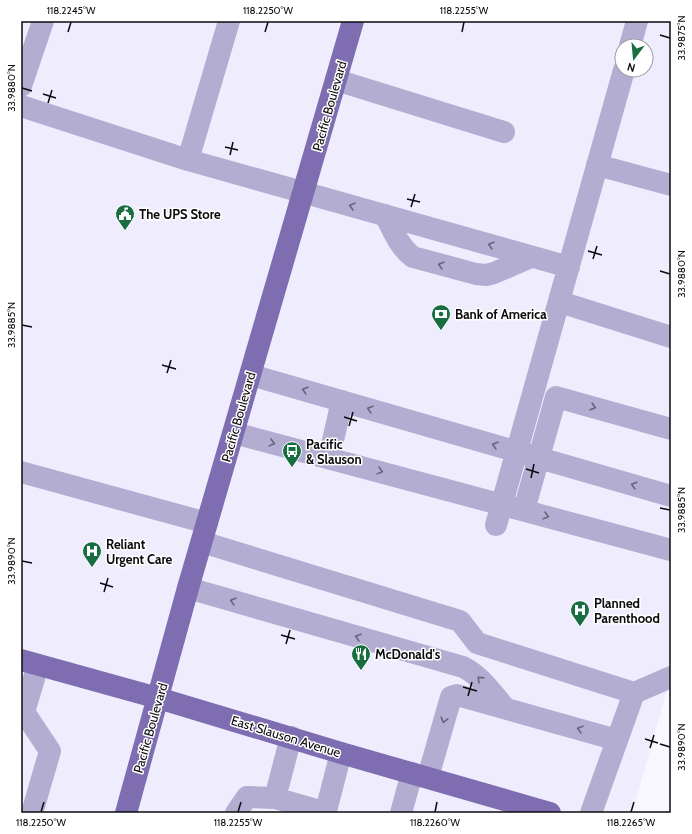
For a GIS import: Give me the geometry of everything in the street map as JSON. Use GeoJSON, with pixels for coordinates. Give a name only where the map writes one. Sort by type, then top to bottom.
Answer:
{"type":"FeatureCollection","features":[{"type":"Feature","properties":{"kind":"main road","name":"Pacific Boulevard"},"geometry":{"type":"LineString","coordinates":[[126,813],[188,588],[353,21]]}},
{"type":"Feature","properties":{"kind":"main road","name":"East Slauson Avenue"},"geometry":{"type":"LineString","coordinates":[[29,662],[158,698],[420,775],[528,810],[550,813]]}},
{"type":"Feature","properties":{"kind":"lane"},"geometry":{"type":"LineString","coordinates":[[21,86],[43,21]]}},
{"type":"Feature","properties":{"kind":"lane"},"geometry":{"type":"LineString","coordinates":[[188,160],[229,21]]}},
{"type":"Feature","properties":{"kind":"lane"},"geometry":{"type":"LineString","coordinates":[[632,38],[637,21]]}},
{"type":"Feature","properties":{"kind":"lane"},"geometry":{"type":"LineString","coordinates":[[496,525],[560,302],[622,78]]}},
{"type":"Feature","properties":{"kind":"lane"},"geometry":{"type":"LineString","coordinates":[[336,80],[504,132]]}},
{"type":"Feature","properties":{"kind":"lane"},"geometry":{"type":"LineString","coordinates":[[21,106],[188,160],[569,267]]}},
{"type":"Feature","properties":{"kind":"lane"},"geometry":{"type":"LineString","coordinates":[[597,165],[671,185]]}},
{"type":"Feature","properties":{"kind":"lane"},"geometry":{"type":"LineString","coordinates":[[385,216],[407,253],[413,257],[476,274],[486,275],[531,257]]}},
{"type":"Feature","properties":{"kind":"lane"},"geometry":{"type":"LineString","coordinates":[[560,302],[671,337]]}},
{"type":"Feature","properties":{"kind":"lane"},"geometry":{"type":"LineString","coordinates":[[251,375],[671,496]]}},
{"type":"Feature","properties":{"kind":"lane"},"geometry":{"type":"LineString","coordinates":[[524,510],[556,397],[671,430]]}},
{"type":"Feature","properties":{"kind":"lane"},"geometry":{"type":"LineString","coordinates":[[328,458],[342,401]]}},
{"type":"Feature","properties":{"kind":"lane"},"geometry":{"type":"LineString","coordinates":[[234,432],[524,510],[670,546]]}},
{"type":"Feature","properties":{"kind":"lane"},"geometry":{"type":"LineString","coordinates":[[21,472],[205,532],[460,621],[477,643],[634,693],[671,677]]}},
{"type":"Feature","properties":{"kind":"lane"},"geometry":{"type":"LineString","coordinates":[[188,588],[463,667],[473,672],[481,679],[506,708]]}},
{"type":"Feature","properties":{"kind":"lane"},"geometry":{"type":"LineString","coordinates":[[29,662],[23,716],[50,751],[32,813]]}},
{"type":"Feature","properties":{"kind":"lane"},"geometry":{"type":"LineString","coordinates":[[591,813],[634,693]]}},
{"type":"Feature","properties":{"kind":"lane"},"geometry":{"type":"LineString","coordinates":[[401,813],[420,775],[451,697],[456,695],[617,740]]}},
{"type":"Feature","properties":{"kind":"lane"},"geometry":{"type":"LineString","coordinates":[[275,798],[291,738]]}},
{"type":"Feature","properties":{"kind":"lane"},"geometry":{"type":"LineString","coordinates":[[236,813],[247,797],[275,798],[320,811],[327,807],[341,753]]}},
{"type":"Feature","properties":{"kind":"shaded area"},"geometry":{"type":"Polygon","coordinates":[[[21,21],[671,21],[671,676],[632,813],[21,813],[21,21]]]}},
{"type":"Feature","properties":{"kind":"place","name":"The UPS Store"},"geometry":{"type":"Point","coordinates":[125,231]}},
{"type":"Feature","properties":{"kind":"place","name":"Bank of America"},"geometry":{"type":"Point","coordinates":[441,331]}},
{"type":"Feature","properties":{"kind":"place","name":"Pacific & Slauson"},"geometry":{"type":"Point","coordinates":[292,468]}},
{"type":"Feature","properties":{"kind":"place","name":"Reliant Urgent Care"},"geometry":{"type":"Point","coordinates":[92,568]}},
{"type":"Feature","properties":{"kind":"place","name":"Planned Parenthood"},"geometry":{"type":"Point","coordinates":[580,627]}},
{"type":"Feature","properties":{"kind":"place","name":"McDonald's"},"geometry":{"type":"Point","coordinates":[361,671]}}]}
